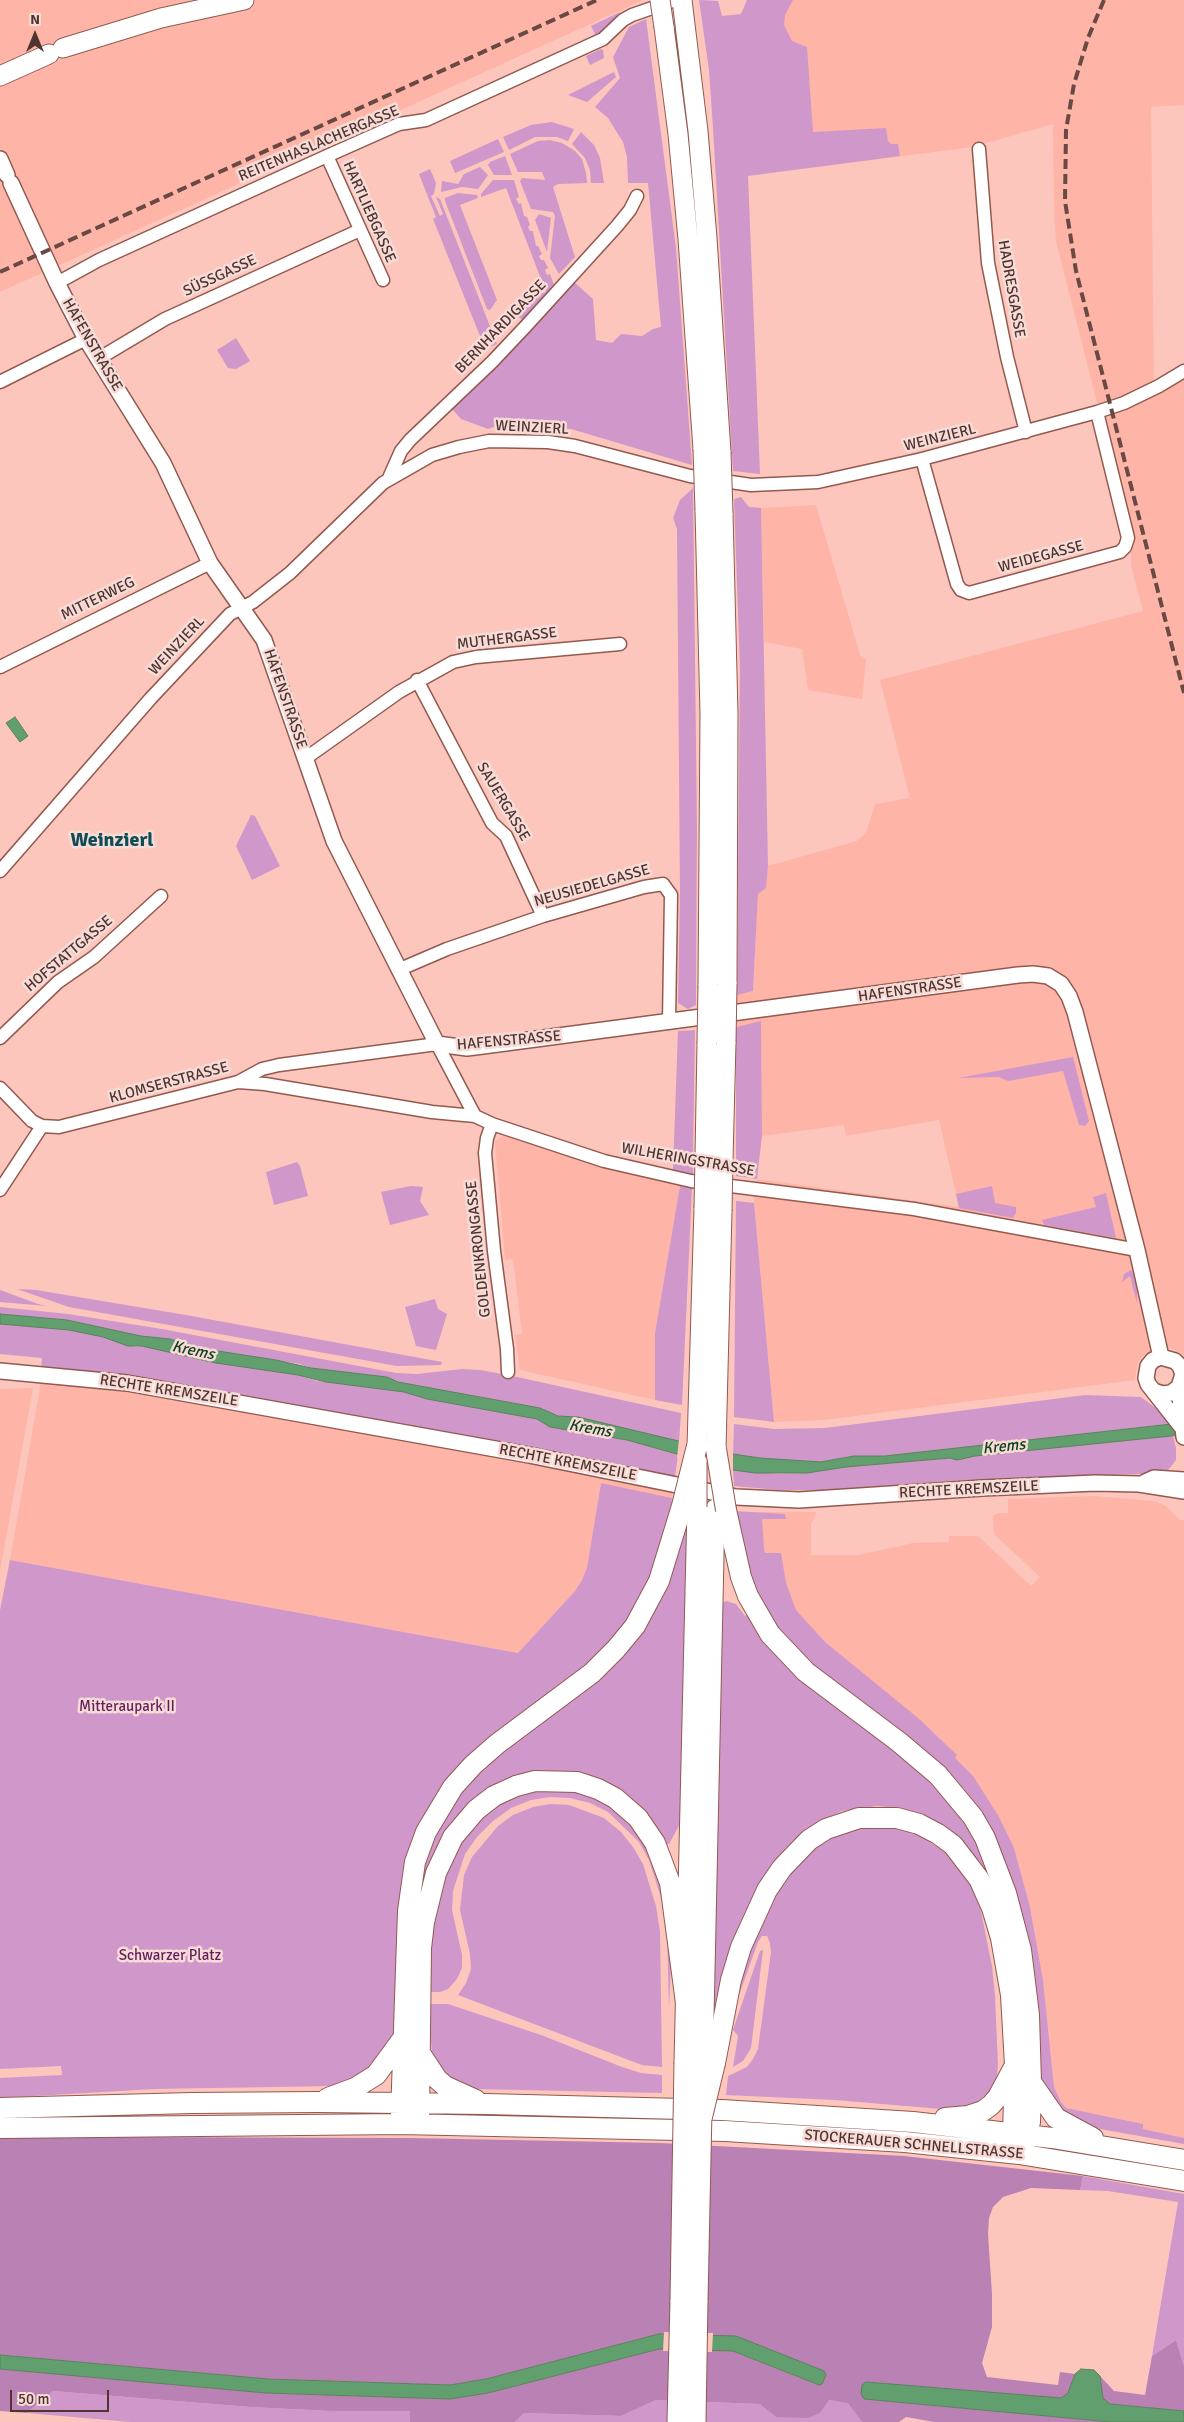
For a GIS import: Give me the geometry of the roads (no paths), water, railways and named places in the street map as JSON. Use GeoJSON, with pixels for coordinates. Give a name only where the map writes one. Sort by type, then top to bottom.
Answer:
{"type":"FeatureCollection","features":[{"type":"Feature","properties":{"kind":"highway"},"geometry":{"type":"LineString","coordinates":[[707,1448],[705,1508],[741,1577],[748,1596],[770,1634],[806,1672],[899,1742],[938,1775],[973,1817],[985,1838],[1006,1893],[1020,1950],[1029,2015],[1032,2082],[1020,2134],[1014,2144],[1019,2154]]}},
{"type":"Feature","properties":{"kind":"highway"},"geometry":{"type":"LineString","coordinates":[[410,2124],[404,2037],[410,1889],[415,1862],[433,1817],[453,1787],[473,1765],[497,1744],[592,1672],[616,1649],[635,1626],[659,1581],[705,1508],[707,1448]]}},
{"type":"Feature","properties":{"kind":"highway"},"geometry":{"type":"LineString","coordinates":[[410,2103],[420,2053],[421,1948],[425,1914],[436,1872],[454,1837],[476,1810],[494,1796],[516,1786],[535,1781],[577,1782],[598,1789],[628,1808],[648,1831],[664,1862],[670,1883],[686,2003]]}},
{"type":"Feature","properties":{"kind":"highway"},"geometry":{"type":"LineString","coordinates":[[702,2117],[709,2063],[731,1980],[752,1920],[767,1890],[782,1868],[809,1840],[826,1829],[845,1822],[877,1816],[897,1818],[919,1824],[938,1834],[962,1855],[979,1879],[992,1908],[1006,1964],[1011,1994],[1020,2134]]}},
{"type":"Feature","properties":{"kind":"highway"},"geometry":{"type":"LineString","coordinates":[[318,2102],[355,2088],[376,2075],[404,2037]]}},
{"type":"Feature","properties":{"kind":"highway"},"geometry":{"type":"LineString","coordinates":[[420,2053],[437,2078],[445,2086],[486,2104]]}},
{"type":"Feature","properties":{"kind":"highway"},"geometry":{"type":"LineString","coordinates":[[913,2122],[968,2116],[983,2110],[998,2097],[1015,2065]]}},
{"type":"Feature","properties":{"kind":"highway"},"geometry":{"type":"LineString","coordinates":[[1032,2082],[1056,2118],[1112,2147]]}},
{"type":"Feature","properties":{"kind":"highway","name":"STOCKERAUER SCHNELLSTRASSE"},"geometry":{"type":"LineString","coordinates":[[0,2108],[318,2102],[486,2104],[786,2113],[913,2122],[1020,2134],[1112,2147],[1184,2160]]}},
{"type":"Feature","properties":{"kind":"highway","name":"STOCKERAUER SCHNELLSTRASSE"},"geometry":{"type":"LineString","coordinates":[[0,2128],[410,2124],[642,2128],[838,2137],[1019,2154],[1184,2181]]}},
{"type":"Feature","properties":{"kind":"main road"},"geometry":{"type":"LineString","coordinates":[[0,76],[56,51],[161,18],[244,0]]}},
{"type":"Feature","properties":{"kind":"main road"},"geometry":{"type":"LineString","coordinates":[[660,0],[678,134],[712,450]]}},
{"type":"Feature","properties":{"kind":"main road"},"geometry":{"type":"LineString","coordinates":[[682,0],[707,238],[714,511],[728,714],[727,984],[716,1043],[705,1157],[699,1394],[707,1448]]}},
{"type":"Feature","properties":{"kind":"main road"},"geometry":{"type":"LineString","coordinates":[[707,1448],[718,1398],[723,1160],[716,1043],[708,986],[714,511]]}},
{"type":"Feature","properties":{"kind":"main road"},"geometry":{"type":"LineString","coordinates":[[696,2422],[689,2300],[684,2062],[705,1508]]}},
{"type":"Feature","properties":{"kind":"main road"},"geometry":{"type":"LineString","coordinates":[[705,1508],[709,2063]]}},
{"type":"Feature","properties":{"kind":"main road"},"geometry":{"type":"LineString","coordinates":[[677,2422],[689,2300],[702,2117]]}},
{"type":"Feature","properties":{"kind":"street","name":"REITENHASLACHERGASSE"},"geometry":{"type":"LineString","coordinates":[[57,283],[99,260],[327,156],[399,124],[426,120],[603,40],[623,20],[632,15],[675,0]]}},
{"type":"Feature","properties":{"kind":"street","name":"HADRESGASSE"},"geometry":{"type":"LineString","coordinates":[[979,149],[988,263],[1007,357],[1026,432]]}},
{"type":"Feature","properties":{"kind":"street","name":"HARTLIEBGASSE"},"geometry":{"type":"LineString","coordinates":[[327,156],[383,280]]}},
{"type":"Feature","properties":{"kind":"street","name":"HAFENSTRASSE"},"geometry":{"type":"LineString","coordinates":[[0,160],[57,283],[86,339],[163,463],[210,563],[264,640],[343,861],[437,1044],[467,1048],[1018,975],[1048,976],[1061,984],[1069,996],[1075,1012],[1138,1250],[1160,1357]]}},
{"type":"Feature","properties":{"kind":"street","name":"BERNHARDIGASSE"},"geometry":{"type":"LineString","coordinates":[[389,478],[406,446],[532,320],[617,226],[630,210],[637,196]]}},
{"type":"Feature","properties":{"kind":"street","name":"SÜSSGASSE"},"geometry":{"type":"LineString","coordinates":[[98,359],[165,319],[360,230]]}},
{"type":"Feature","properties":{"kind":"street"},"geometry":{"type":"LineString","coordinates":[[0,382],[86,339]]}},
{"type":"Feature","properties":{"kind":"street","name":"WEINZIERL"},"geometry":{"type":"LineString","coordinates":[[0,871],[151,698],[230,614],[256,600],[290,573],[389,478],[432,455],[489,441],[515,440],[574,446],[690,476],[751,485],[818,482],[922,459],[1097,412],[1124,403],[1184,371]]}},
{"type":"Feature","properties":{"kind":"street","name":"WEIDEGASSE"},"geometry":{"type":"LineString","coordinates":[[922,459],[957,584],[961,590],[969,593],[1120,552],[1125,548],[1128,538],[1097,412]]}},
{"type":"Feature","properties":{"kind":"street","name":"MITTERWEG"},"geometry":{"type":"LineString","coordinates":[[0,667],[210,563]]}},
{"type":"Feature","properties":{"kind":"street","name":"MUTHERGASSE"},"geometry":{"type":"LineString","coordinates":[[306,758],[417,680],[453,662],[476,657],[620,644]]}},
{"type":"Feature","properties":{"kind":"street","name":"SAUERGASSE"},"geometry":{"type":"LineString","coordinates":[[417,680],[488,815],[506,836],[543,916]]}},
{"type":"Feature","properties":{"kind":"street","name":"NEUSIEDELGASSE"},"geometry":{"type":"LineString","coordinates":[[398,970],[447,949],[543,916],[644,887],[663,884],[671,895],[669,1022]]}},
{"type":"Feature","properties":{"kind":"street","name":"HOFSTATTGASSE"},"geometry":{"type":"LineString","coordinates":[[0,1038],[58,982],[94,957],[160,896]]}},
{"type":"Feature","properties":{"kind":"street"},"geometry":{"type":"LineString","coordinates":[[437,1044],[475,1116]]}},
{"type":"Feature","properties":{"kind":"street","name":"KLOMSERSTRASSE"},"geometry":{"type":"LineString","coordinates":[[42,1126],[59,1127],[76,1124],[238,1082],[262,1069],[279,1065],[437,1044]]}},
{"type":"Feature","properties":{"kind":"street","name":"WILHERINGSTRASSE"},"geometry":{"type":"LineString","coordinates":[[238,1082],[265,1084],[432,1112],[475,1116],[492,1124],[639,1171],[691,1180],[914,1209],[1138,1250]]}},
{"type":"Feature","properties":{"kind":"street"},"geometry":{"type":"LineString","coordinates":[[0,1088],[32,1121],[42,1126],[0,1190]]}},
{"type":"Feature","properties":{"kind":"street","name":"GOLDENKRONGASSE"},"geometry":{"type":"LineString","coordinates":[[492,1124],[487,1138],[486,1153],[494,1251],[507,1348],[508,1372]]}},
{"type":"Feature","properties":{"kind":"street"},"geometry":{"type":"LineString","coordinates":[[1160,1357],[1175,1361],[1180,1366],[1183,1427],[1148,1384],[1146,1372],[1153,1360],[1160,1357]]}},
{"type":"Feature","properties":{"kind":"street","name":"RECHTE KREMSZEILE"},"geometry":{"type":"LineString","coordinates":[[0,1371],[134,1384],[529,1455],[736,1497],[799,1500],[1095,1483],[1139,1484],[1184,1491]]}},
{"type":"Feature","properties":{"kind":"street"},"geometry":{"type":"LineString","coordinates":[[1157,1394],[1171,1393],[1181,1383]]}},
{"type":"Feature","properties":{"kind":"street","name":"RECHTE KREMSZEILE"},"geometry":{"type":"LineString","coordinates":[[1139,1484],[1154,1478],[1184,1480]]}},
{"type":"Feature","properties":{"kind":"water"},"geometry":{"type":"Polygon","coordinates":[[[15,717],[28,736],[20,742],[6,723],[15,717]]]}},
{"type":"Feature","properties":{"kind":"water","name":"Krems"},"geometry":{"type":"Polygon","coordinates":[[[0,1314],[67,1320],[141,1336],[170,1339],[205,1349],[276,1360],[311,1368],[387,1377],[398,1382],[540,1408],[558,1416],[578,1417],[733,1454],[760,1458],[821,1462],[854,1456],[885,1456],[1180,1423],[1181,1435],[975,1456],[957,1460],[950,1458],[846,1467],[807,1473],[755,1473],[733,1470],[627,1440],[550,1427],[537,1419],[427,1399],[404,1392],[326,1382],[298,1375],[216,1363],[142,1346],[128,1346],[103,1337],[69,1330],[0,1324],[0,1314]]]}},
{"type":"Feature","properties":{"kind":"water"},"geometry":{"type":"Polygon","coordinates":[[[659,2334],[736,2336],[824,2371],[826,2375],[822,2384],[819,2385],[733,2351],[659,2349],[488,2393],[450,2399],[266,2393],[0,2369],[0,2355],[268,2379],[450,2385],[486,2379],[659,2334]]]}},
{"type":"Feature","properties":{"kind":"water"},"geometry":{"type":"Polygon","coordinates":[[[1081,2369],[1094,2370],[1100,2376],[1103,2398],[1110,2404],[1184,2411],[1184,2422],[1111,2422],[864,2399],[861,2394],[862,2385],[866,2382],[1061,2398],[1068,2393],[1075,2374],[1081,2369]]]}},
{"type":"Feature","properties":{"kind":"railway"},"geometry":{"type":"LineString","coordinates":[[0,272],[597,0]]}},
{"type":"Feature","properties":{"kind":"railway"},"geometry":{"type":"LineString","coordinates":[[1104,0],[1088,38],[1074,84],[1066,130],[1065,201],[1076,271],[1184,693]]}},
{"type":"Feature","properties":{"kind":"district","name":"Weinzierl"},"geometry":{"type":"Point","coordinates":[112,841]}},
{"type":"Feature","properties":{"kind":"park label","name":"Mitteraupark II"},"geometry":{"type":"Point","coordinates":[127,1707]}},
{"type":"Feature","properties":{"kind":"park label","name":"Schwarzer Platz"},"geometry":{"type":"Point","coordinates":[170,1956]}}]}
